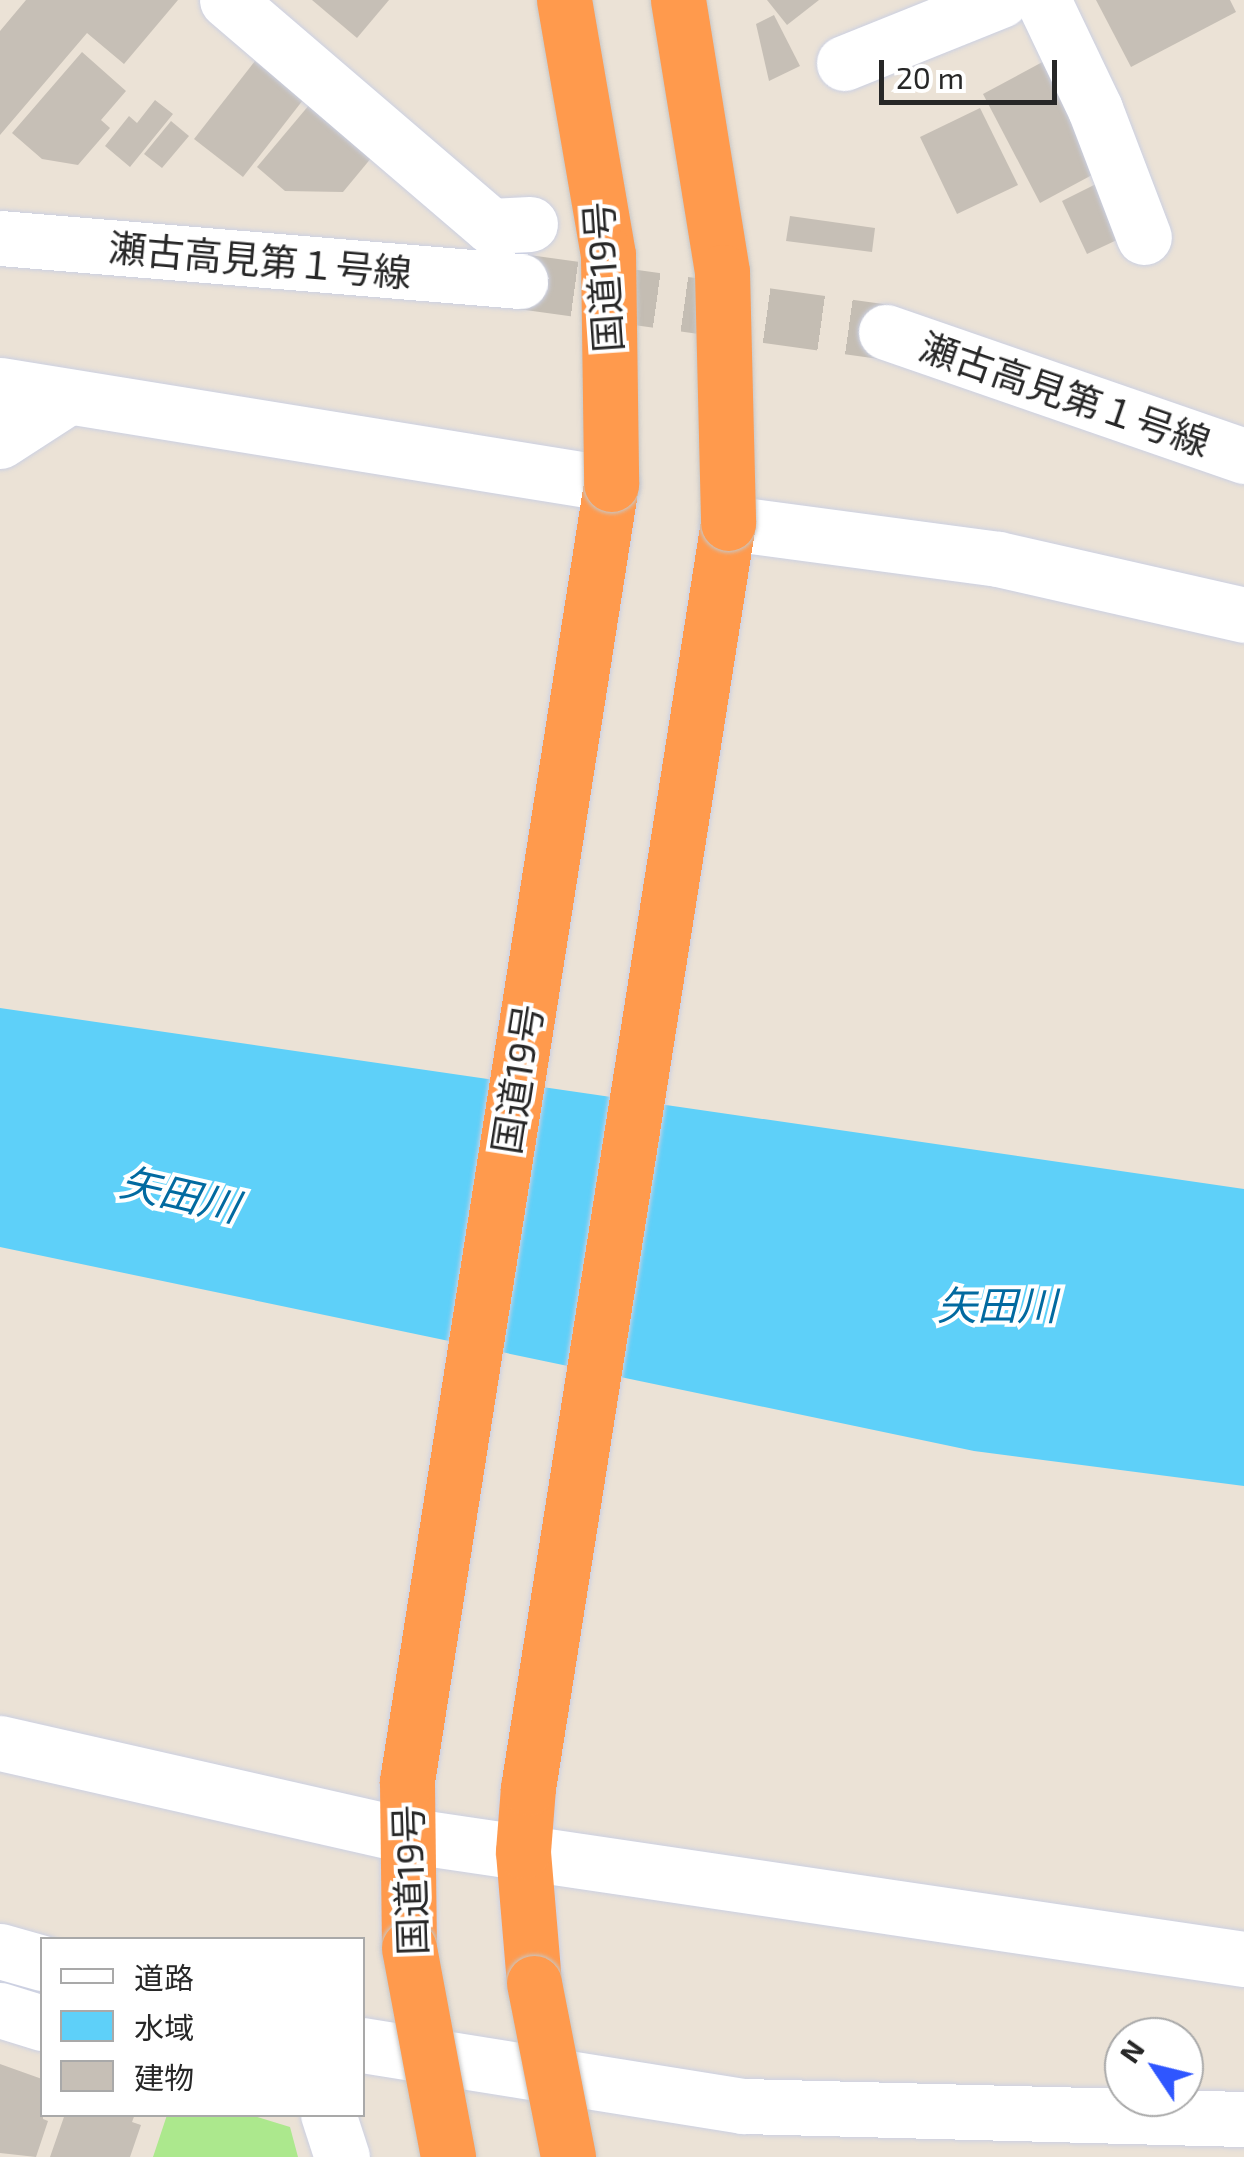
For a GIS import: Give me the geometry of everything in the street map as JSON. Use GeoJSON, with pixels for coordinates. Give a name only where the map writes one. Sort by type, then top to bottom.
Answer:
{"type":"FeatureCollection","features":[{"type":"Feature","properties":{"kind":"highway","name":"国道19号"},"geometry":{"type":"LineString","coordinates":[[448,2157],[410,1948],[406,1781],[610,484],[608,255],[564,0]]}},
{"type":"Feature","properties":{"kind":"highway"},"geometry":{"type":"LineString","coordinates":[[568,2157],[534,1983],[523,1851],[528,1788],[728,523],[722,272],[678,0]]}},
{"type":"Feature","properties":{"kind":"street"},"geometry":{"type":"LineString","coordinates":[[226,0],[491,226],[530,224]]}},
{"type":"Feature","properties":{"kind":"street"},"geometry":{"type":"LineString","coordinates":[[844,63],[1000,0]]}},
{"type":"Feature","properties":{"kind":"street"},"geometry":{"type":"LineString","coordinates":[[1042,0],[1095,109],[1144,237]]}},
{"type":"Feature","properties":{"kind":"street","name":"瀬古高見第１号線"},"geometry":{"type":"LineString","coordinates":[[0,238],[520,281]]}},
{"type":"Feature","properties":{"kind":"street","name":"瀬古高見第１号線"},"geometry":{"type":"LineString","coordinates":[[886,332],[1244,456]]}},
{"type":"Feature","properties":{"kind":"street"},"geometry":{"type":"LineString","coordinates":[[0,386],[610,484]]}},
{"type":"Feature","properties":{"kind":"street"},"geometry":{"type":"LineString","coordinates":[[0,441],[68,396]]}},
{"type":"Feature","properties":{"kind":"street"},"geometry":{"type":"LineString","coordinates":[[1140,419],[1244,429]]}},
{"type":"Feature","properties":{"kind":"street"},"geometry":{"type":"LineString","coordinates":[[728,523],[998,559],[1244,614]]}},
{"type":"Feature","properties":{"kind":"street"},"geometry":{"type":"LineString","coordinates":[[0,1743],[405,1836],[1244,1959]]}},
{"type":"Feature","properties":{"kind":"street"},"geometry":{"type":"LineString","coordinates":[[0,1950],[40,1962]]}},
{"type":"Feature","properties":{"kind":"street"},"geometry":{"type":"LineString","coordinates":[[0,2010],[40,2022]]}},
{"type":"Feature","properties":{"kind":"street"},"geometry":{"type":"LineString","coordinates":[[365,2045],[743,2106],[1244,2119]]}},
{"type":"Feature","properties":{"kind":"street"},"geometry":{"type":"LineString","coordinates":[[329,2117],[342,2157]]}},
{"type":"Feature","properties":{"kind":"green space"},"geometry":{"type":"Polygon","coordinates":[[[166,2117],[258,2117],[290,2127],[298,2157],[153,2157],[166,2117]]]}},
{"type":"Feature","properties":{"kind":"water","name":"矢田川"},"geometry":{"type":"Polygon","coordinates":[[[0,1008],[1244,1189],[1244,1486],[974,1451],[0,1247],[0,1008]]]}},
{"type":"Feature","properties":{"kind":"building"},"geometry":{"type":"Polygon","coordinates":[[[26,0],[178,0],[124,64],[87,33],[0,135],[0,31],[26,0]]]}},
{"type":"Feature","properties":{"kind":"building"},"geometry":{"type":"Polygon","coordinates":[[[312,0],[389,0],[357,38],[312,0]]]}},
{"type":"Feature","properties":{"kind":"building"},"geometry":{"type":"Polygon","coordinates":[[[767,0],[819,0],[787,25],[767,0]]]}},
{"type":"Feature","properties":{"kind":"building"},"geometry":{"type":"Polygon","coordinates":[[[1096,0],[1230,0],[1236,12],[1131,67],[1096,0]]]}},
{"type":"Feature","properties":{"kind":"building"},"geometry":{"type":"Polygon","coordinates":[[[774,15],[800,66],[769,81],[756,24],[774,15]]]}},
{"type":"Feature","properties":{"kind":"building"},"geometry":{"type":"Polygon","coordinates":[[[82,52],[126,91],[101,120],[110,128],[78,165],[42,159],[12,133],[82,52]]]}},
{"type":"Feature","properties":{"kind":"building"},"geometry":{"type":"Polygon","coordinates":[[[1048,59],[1105,168],[1040,203],[983,94],[1048,59]]]}},
{"type":"Feature","properties":{"kind":"building"},"geometry":{"type":"Polygon","coordinates":[[[255,61],[303,100],[243,177],[194,139],[255,61]]]}},
{"type":"Feature","properties":{"kind":"building"},"geometry":{"type":"Polygon","coordinates":[[[315,98],[372,157],[343,192],[285,191],[257,167],[315,98]]]}},
{"type":"Feature","properties":{"kind":"building"},"geometry":{"type":"Polygon","coordinates":[[[155,100],[173,114],[130,167],[105,146],[129,116],[137,123],[155,100]]]}},
{"type":"Feature","properties":{"kind":"building"},"geometry":{"type":"Polygon","coordinates":[[[980,108],[1018,185],[957,214],[920,137],[980,108]]]}},
{"type":"Feature","properties":{"kind":"building"},"geometry":{"type":"Polygon","coordinates":[[[171,121],[189,136],[162,168],[144,154],[171,121]]]}},
{"type":"Feature","properties":{"kind":"building"},"geometry":{"type":"Polygon","coordinates":[[[1108,178],[1134,232],[1087,254],[1062,201],[1108,178]]]}},
{"type":"Feature","properties":{"kind":"building"},"geometry":{"type":"Polygon","coordinates":[[[790,216],[875,228],[872,252],[786,241],[790,216]]]}},
{"type":"Feature","properties":{"kind":"building"},"geometry":{"type":"Polygon","coordinates":[[[0,2064],[40,2078],[40,2117],[48,2121],[36,2157],[0,2153],[0,2064]]]}},
{"type":"Feature","properties":{"kind":"building"},"geometry":{"type":"Polygon","coordinates":[[[64,2117],[134,2117],[132,2122],[141,2125],[130,2157],[50,2157],[64,2117]]]}},
{"type":"Feature","properties":{"kind":"tunnel"},"geometry":{"type":"LineString","coordinates":[[520,281],[886,332]]}}]}
